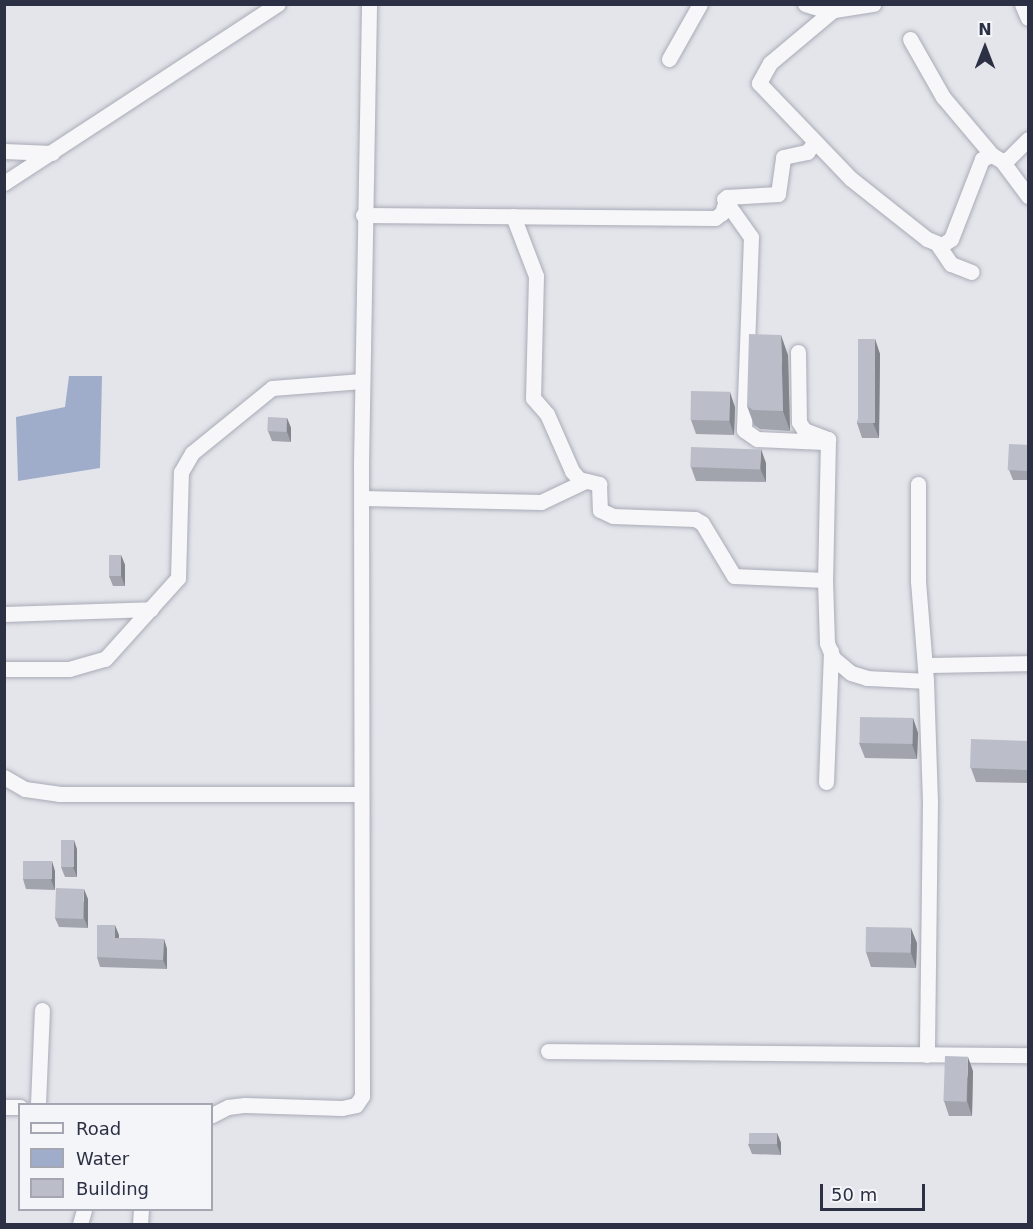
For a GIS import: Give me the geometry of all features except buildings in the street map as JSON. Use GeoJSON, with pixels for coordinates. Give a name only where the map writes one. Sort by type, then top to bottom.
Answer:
{"type":"FeatureCollection","features":[{"type":"Feature","properties":{"kind":"street"},"geometry":{"type":"LineString","coordinates":[[4,183],[278,4]]}},
{"type":"Feature","properties":{"kind":"street"},"geometry":{"type":"LineString","coordinates":[[213,1114],[228,1107],[342,1108],[361,1102],[363,215],[369,4]]}},
{"type":"Feature","properties":{"kind":"street"},"geometry":{"type":"LineString","coordinates":[[669,59],[700,4]]}},
{"type":"Feature","properties":{"kind":"street"},"geometry":{"type":"LineString","coordinates":[[805,4],[832,11],[873,4]]}},
{"type":"Feature","properties":{"kind":"street"},"geometry":{"type":"LineString","coordinates":[[1022,4],[1029,18]]}},
{"type":"Feature","properties":{"kind":"street"},"geometry":{"type":"LineString","coordinates":[[832,11],[770,63],[759,76],[762,88],[814,143],[883,207],[938,245],[951,264],[972,272]]}},
{"type":"Feature","properties":{"kind":"street"},"geometry":{"type":"LineString","coordinates":[[910,39],[943,97],[1028,196]]}},
{"type":"Feature","properties":{"kind":"street"},"geometry":{"type":"LineString","coordinates":[[938,245],[951,239],[978,166],[985,156],[997,158],[1029,139]]}},
{"type":"Feature","properties":{"kind":"street"},"geometry":{"type":"LineString","coordinates":[[724,199],[732,195],[778,194],[783,157],[807,152],[814,143]]}},
{"type":"Feature","properties":{"kind":"street"},"geometry":{"type":"LineString","coordinates":[[4,151],[53,153]]}},
{"type":"Feature","properties":{"kind":"street"},"geometry":{"type":"LineString","coordinates":[[363,215],[715,218],[722,213],[724,199]]}},
{"type":"Feature","properties":{"kind":"street"},"geometry":{"type":"LineString","coordinates":[[724,199],[751,237],[744,430],[749,436],[762,440],[828,442]]}},
{"type":"Feature","properties":{"kind":"street"},"geometry":{"type":"LineString","coordinates":[[513,216],[536,276],[533,398],[547,414],[572,471],[585,481],[599,484],[599,504],[604,513],[694,519],[702,523],[734,576],[825,580]]}},
{"type":"Feature","properties":{"kind":"street"},"geometry":{"type":"LineString","coordinates":[[798,352],[799,422],[804,430],[824,435],[828,442],[825,580],[831,651],[826,782]]}},
{"type":"Feature","properties":{"kind":"street"},"geometry":{"type":"LineString","coordinates":[[4,669],[33,671],[89,666],[105,659],[151,609],[180,573],[181,472],[192,453],[272,388],[362,381]]}},
{"type":"Feature","properties":{"kind":"street"},"geometry":{"type":"LineString","coordinates":[[362,498],[541,502],[585,481]]}},
{"type":"Feature","properties":{"kind":"street"},"geometry":{"type":"LineString","coordinates":[[918,484],[918,581],[926,681],[930,801],[927,1055]]}},
{"type":"Feature","properties":{"kind":"street"},"geometry":{"type":"LineString","coordinates":[[4,614],[151,609]]}},
{"type":"Feature","properties":{"kind":"street"},"geometry":{"type":"LineString","coordinates":[[831,651],[840,666],[867,678],[926,681]]}},
{"type":"Feature","properties":{"kind":"street"},"geometry":{"type":"LineString","coordinates":[[925,665],[1029,663]]}},
{"type":"Feature","properties":{"kind":"street"},"geometry":{"type":"LineString","coordinates":[[4,777],[25,789],[59,794],[360,794]]}},
{"type":"Feature","properties":{"kind":"street"},"geometry":{"type":"LineString","coordinates":[[38,1103],[42,1010]]}},
{"type":"Feature","properties":{"kind":"street"},"geometry":{"type":"LineString","coordinates":[[548,1051],[1029,1055]]}},
{"type":"Feature","properties":{"kind":"water"},"geometry":{"type":"Polygon","coordinates":[[[69,376],[102,376],[100,468],[18,481],[16,417],[65,407],[69,376]]]}}]}
